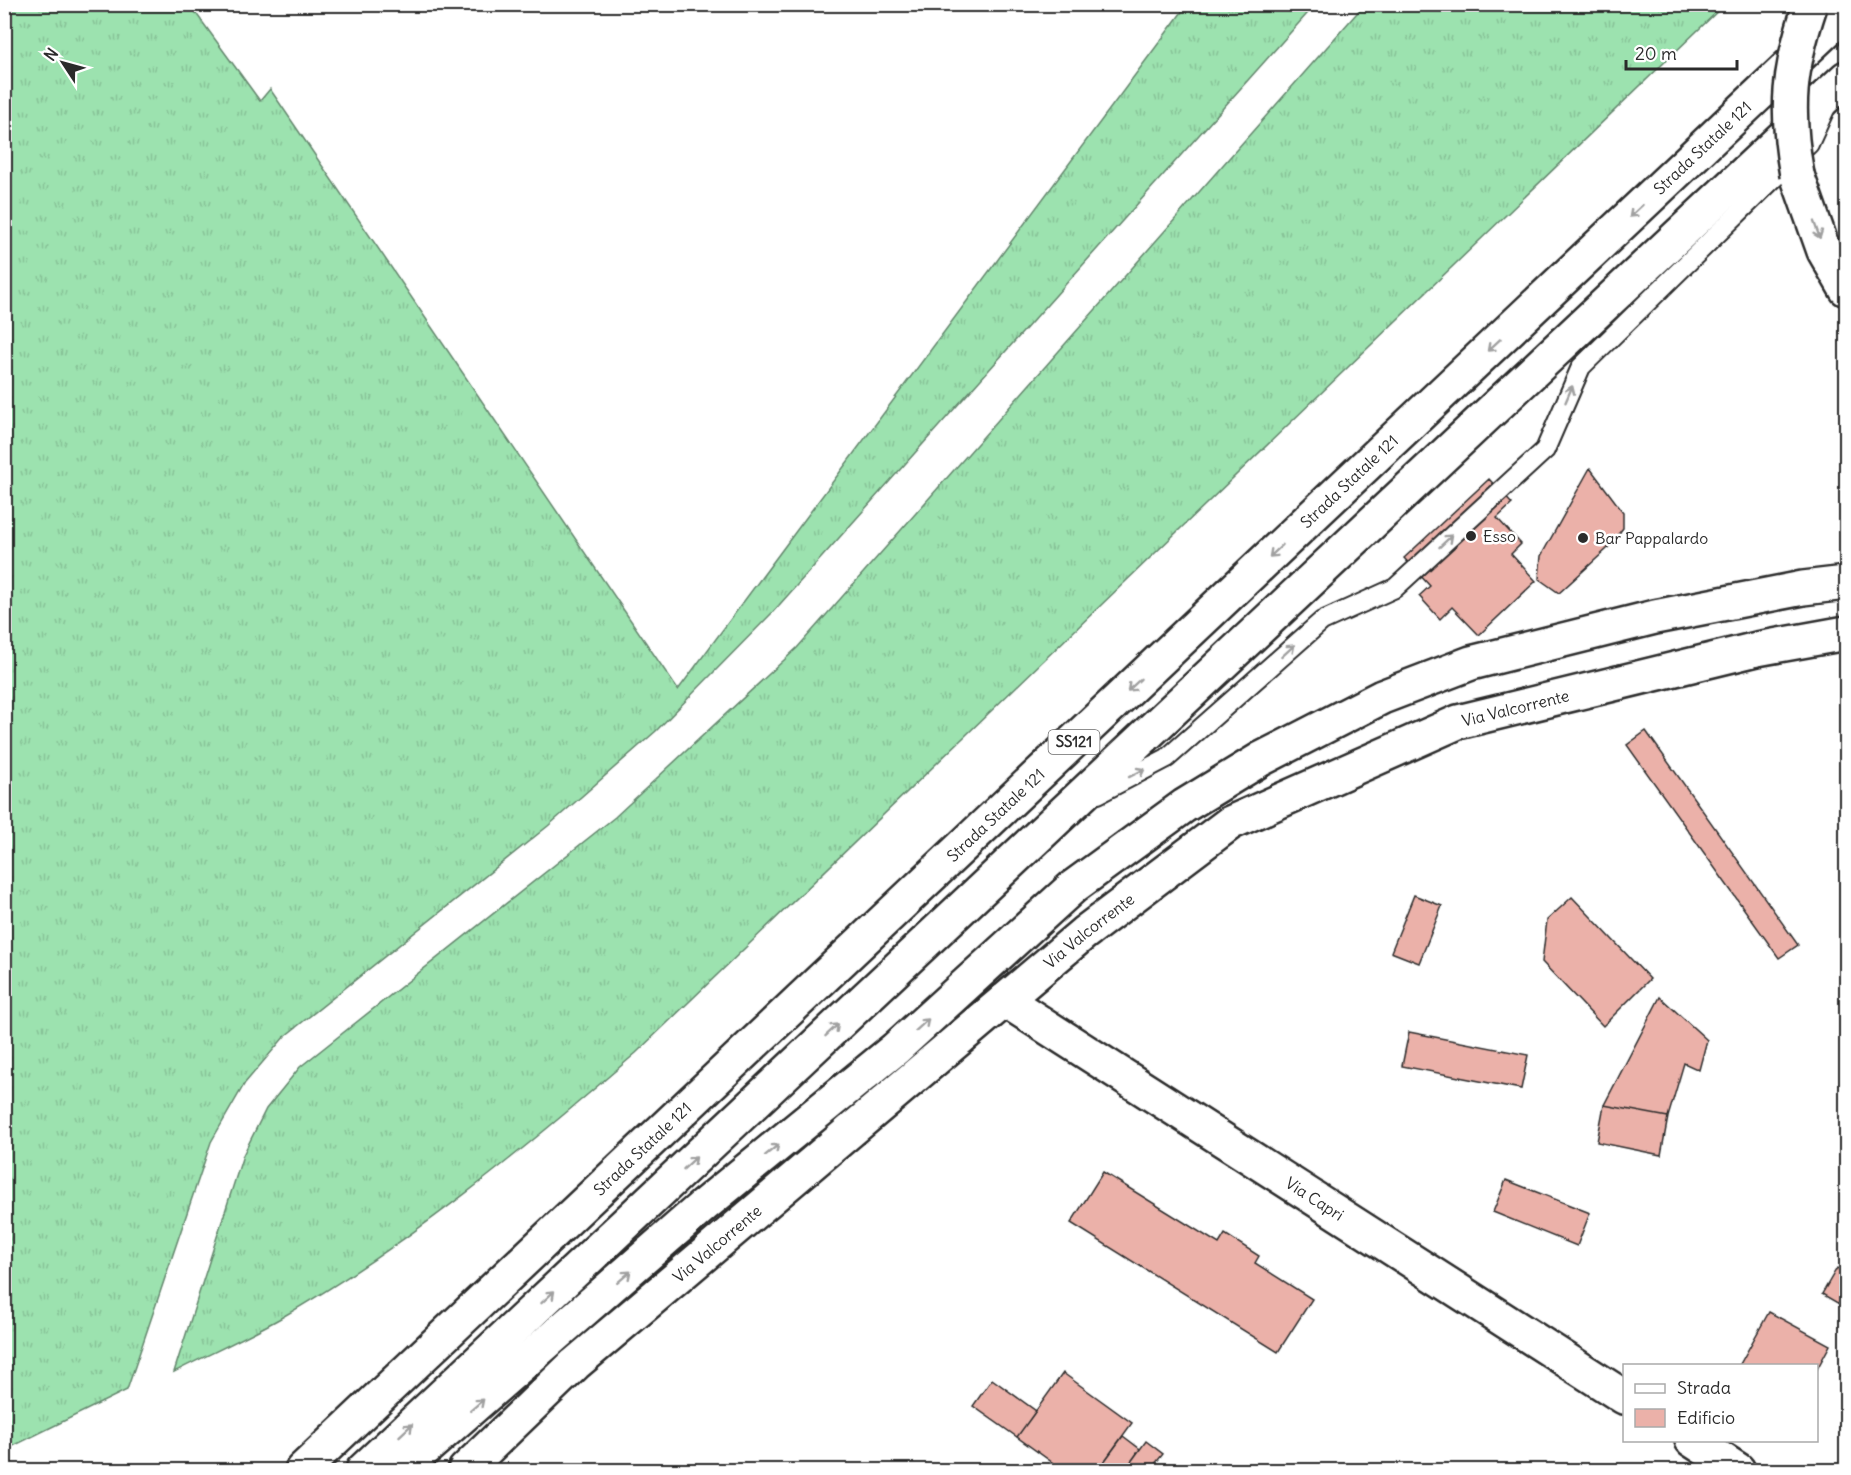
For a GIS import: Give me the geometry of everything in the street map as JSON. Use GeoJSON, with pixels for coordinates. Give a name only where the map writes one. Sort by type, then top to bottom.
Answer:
{"type":"FeatureCollection","features":[{"type":"Feature","properties":{"kind":"main road"},"geometry":{"type":"LineString","coordinates":[[1810,5],[1797,46],[1789,90],[1789,133],[1797,175],[1824,251],[1846,289]]}},
{"type":"Feature","properties":{"kind":"main road","name":"Strada Statale 121"},"geometry":{"type":"LineString","coordinates":[[302,1470],[1846,12]]}},
{"type":"Feature","properties":{"kind":"main road","name":"SS121"},"geometry":{"type":"LineString","coordinates":[[363,1470],[1841,83]]}},
{"type":"Feature","properties":{"kind":"main road"},"geometry":{"type":"LineString","coordinates":[[401,1470],[703,1206],[895,1049],[1073,887],[1184,806],[1251,764],[1382,697],[1471,663],[1655,617],[1803,588],[1846,582]]}},
{"type":"Feature","properties":{"kind":"main road","name":"Via Valcorrente"},"geometry":{"type":"LineString","coordinates":[[465,1470],[575,1364],[1084,933],[1230,824],[1458,722],[1757,649],[1846,633]]}},
{"type":"Feature","properties":{"kind":"main road","name":"Via Capri"},"geometry":{"type":"LineString","coordinates":[[1005,1000],[1623,1396]]}},
{"type":"Feature","properties":{"kind":"main road"},"geometry":{"type":"LineString","coordinates":[[1695,1442],[1738,1470]]}},
{"type":"Feature","properties":{"kind":"lane"},"geometry":{"type":"LineString","coordinates":[[1067,810],[1167,758],[1322,621],[1395,588],[1545,450],[1581,367],[1809,144],[1841,83]]}},
{"type":"Feature","properties":{"kind":"green space"},"geometry":{"type":"Polygon","coordinates":[[[5,4],[190,5],[260,101],[270,89],[678,690],[1187,5],[1315,5],[772,613],[656,731],[548,826],[285,1036],[245,1083],[211,1142],[127,1390],[5,1450],[5,4]]]}},
{"type":"Feature","properties":{"kind":"green space"},"geometry":{"type":"Polygon","coordinates":[[[1364,5],[1724,5],[636,1053],[464,1195],[373,1260],[279,1319],[174,1372],[243,1155],[266,1109],[300,1067],[615,817],[797,648],[1364,5]]]}},
{"type":"Feature","properties":{"kind":"building","name":"Bar Pappalardo"},"geometry":{"type":"Polygon","coordinates":[[[1590,468],[1623,512],[1623,528],[1607,549],[1559,593],[1539,579],[1541,556],[1590,468]]]}},
{"type":"Feature","properties":{"kind":"building"},"geometry":{"type":"Polygon","coordinates":[[[1489,479],[1512,504],[1497,518],[1521,544],[1511,554],[1536,581],[1479,635],[1452,607],[1440,619],[1419,596],[1430,586],[1404,558],[1489,479]]]}},
{"type":"Feature","properties":{"kind":"building"},"geometry":{"type":"Polygon","coordinates":[[[1646,731],[1798,945],[1779,958],[1627,745],[1646,731]]]}},
{"type":"Feature","properties":{"kind":"building"},"geometry":{"type":"Polygon","coordinates":[[[1414,895],[1442,906],[1419,963],[1391,952],[1414,895]]]}},
{"type":"Feature","properties":{"kind":"building"},"geometry":{"type":"Polygon","coordinates":[[[1572,897],[1650,979],[1603,1026],[1542,962],[1547,920],[1572,897]]]}},
{"type":"Feature","properties":{"kind":"building"},"geometry":{"type":"Polygon","coordinates":[[[1660,997],[1707,1040],[1699,1070],[1684,1063],[1668,1117],[1604,1105],[1660,997]]]}},
{"type":"Feature","properties":{"kind":"building"},"geometry":{"type":"Polygon","coordinates":[[[1409,1032],[1528,1055],[1521,1089],[1402,1066],[1409,1032]]]}},
{"type":"Feature","properties":{"kind":"building"},"geometry":{"type":"Polygon","coordinates":[[[1604,1105],[1668,1117],[1661,1155],[1597,1142],[1604,1105]]]}},
{"type":"Feature","properties":{"kind":"building"},"geometry":{"type":"Polygon","coordinates":[[[1103,1172],[1219,1244],[1225,1234],[1259,1256],[1255,1263],[1312,1299],[1278,1352],[1071,1223],[1103,1172]]]}},
{"type":"Feature","properties":{"kind":"building"},"geometry":{"type":"Polygon","coordinates":[[[1506,1180],[1590,1213],[1577,1246],[1493,1212],[1506,1180]]]}},
{"type":"Feature","properties":{"kind":"building"},"geometry":{"type":"Polygon","coordinates":[[[1837,1268],[1846,1274],[1846,1308],[1822,1294],[1837,1268]]]}},
{"type":"Feature","properties":{"kind":"building"},"geometry":{"type":"Polygon","coordinates":[[[1769,1312],[1830,1345],[1818,1367],[1818,1364],[1740,1364],[1769,1312]]]}},
{"type":"Feature","properties":{"kind":"building"},"geometry":{"type":"Polygon","coordinates":[[[1063,1373],[1132,1423],[1098,1470],[1063,1470],[1017,1437],[1063,1373]]]}},
{"type":"Feature","properties":{"kind":"building"},"geometry":{"type":"Polygon","coordinates":[[[992,1379],[1036,1411],[1017,1437],[973,1406],[992,1379]]]}},
{"type":"Feature","properties":{"kind":"building"},"geometry":{"type":"Polygon","coordinates":[[[1123,1436],[1140,1449],[1125,1470],[1098,1470],[1123,1436]]]}},
{"type":"Feature","properties":{"kind":"building"},"geometry":{"type":"Polygon","coordinates":[[[1146,1441],[1163,1454],[1150,1470],[1125,1470],[1146,1441]]]}},
{"type":"Feature","properties":{"kind":"place","name":"Esso"},"geometry":{"type":"Point","coordinates":[1471,536]}},
{"type":"Feature","properties":{"kind":"place","name":"Bar Pappalardo"},"geometry":{"type":"Point","coordinates":[1583,538]}}]}
